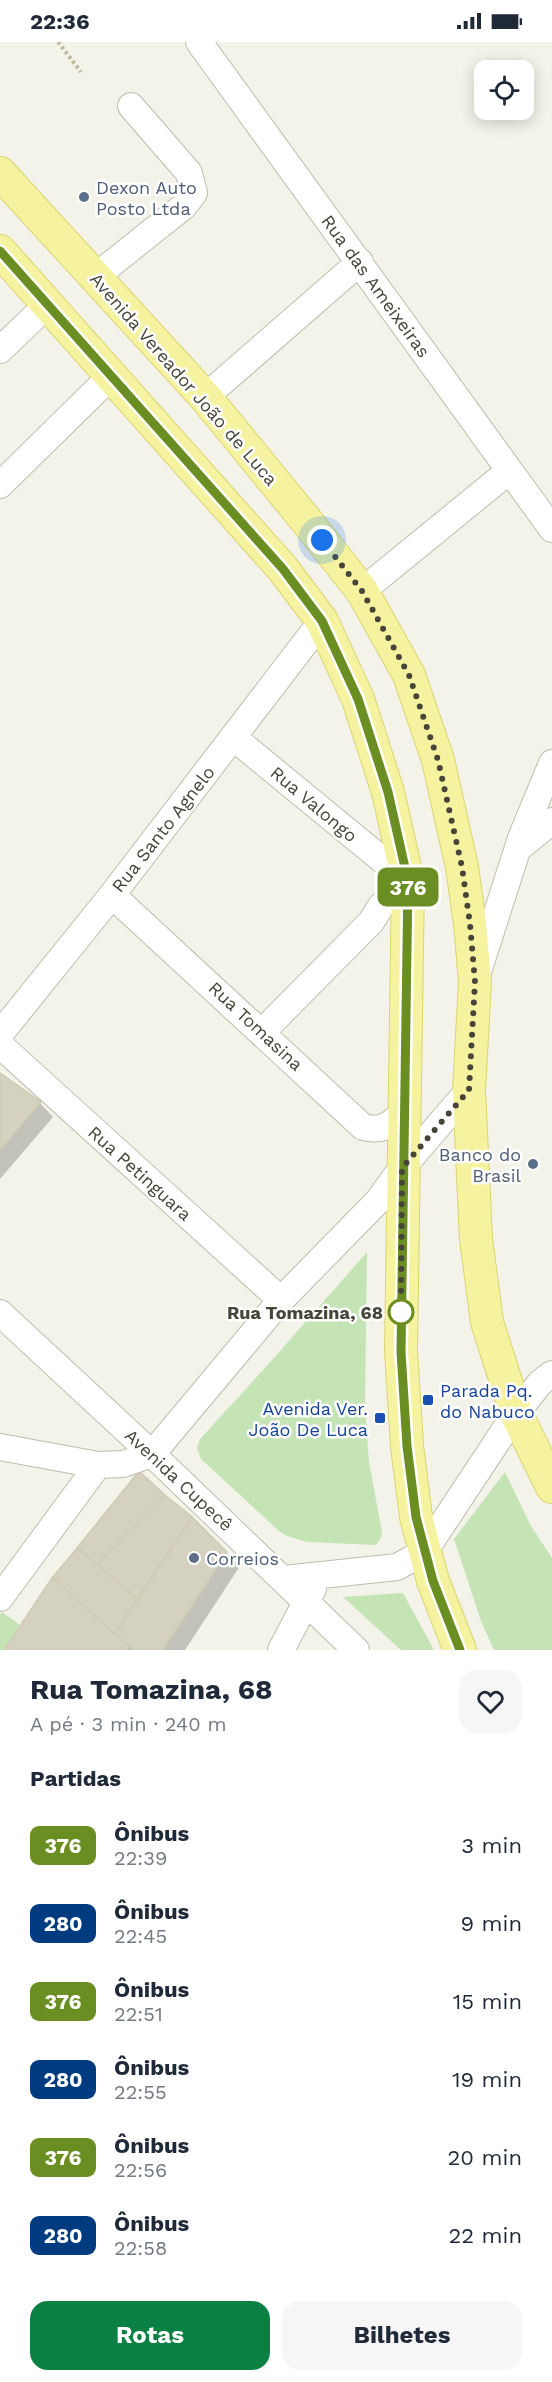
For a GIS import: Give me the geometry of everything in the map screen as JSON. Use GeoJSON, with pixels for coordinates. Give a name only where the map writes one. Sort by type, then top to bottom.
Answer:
{"type":"FeatureCollection","features":[{"type":"Feature","properties":{"kind":"main road","name":"Avenida Vereador João de Luca"},"geometry":{"type":"LineString","coordinates":[[0,173],[205,397],[362,591],[409,675],[435,751],[462,867],[466,898],[475,982],[469,1090],[476,1239],[487,1322],[516,1413],[552,1487]]}},
{"type":"Feature","properties":{"kind":"main road"},"geometry":{"type":"LineString","coordinates":[[0,251],[283,569],[322,621],[358,699],[388,792],[408,893],[402,1168],[401,1352],[410,1469],[416,1517],[424,1552],[460,1650]]}},
{"type":"Feature","properties":{"kind":"street","name":"Rua das Ameixeiras"},"geometry":{"type":"LineString","coordinates":[[199,42],[552,530]]}},
{"type":"Feature","properties":{"kind":"street"},"geometry":{"type":"LineString","coordinates":[[95,278],[184,206],[194,192],[189,173],[131,106]]}},
{"type":"Feature","properties":{"kind":"street"},"geometry":{"type":"LineString","coordinates":[[205,397],[360,262]]}},
{"type":"Feature","properties":{"kind":"street"},"geometry":{"type":"LineString","coordinates":[[0,350],[48,304]]}},
{"type":"Feature","properties":{"kind":"street"},"geometry":{"type":"LineString","coordinates":[[0,485],[111,376]]}},
{"type":"Feature","properties":{"kind":"street"},"geometry":{"type":"LineString","coordinates":[[362,591],[509,471]]}},
{"type":"Feature","properties":{"kind":"street","name":"Rua Santo Agnelo"},"geometry":{"type":"LineString","coordinates":[[0,1034],[112,895],[322,621]]}},
{"type":"Feature","properties":{"kind":"street","name":"Rua Valongo"},"geometry":{"type":"LineString","coordinates":[[234,738],[408,893]]}},
{"type":"Feature","properties":{"kind":"street"},"geometry":{"type":"LineString","coordinates":[[475,982],[517,849],[552,764]]}},
{"type":"Feature","properties":{"kind":"street"},"geometry":{"type":"LineString","coordinates":[[517,849],[552,821]]}},
{"type":"Feature","properties":{"kind":"street"},"geometry":{"type":"LineString","coordinates":[[466,898],[491,899],[504,890]]}},
{"type":"Feature","properties":{"kind":"street"},"geometry":{"type":"LineString","coordinates":[[262,1032],[370,922],[381,906],[408,893]]}},
{"type":"Feature","properties":{"kind":"street","name":"Rua Tomasina"},"geometry":{"type":"LineString","coordinates":[[112,895],[363,1127],[376,1130],[388,1126],[404,1112]]}},
{"type":"Feature","properties":{"kind":"street","name":"Rua Petinguara"},"geometry":{"type":"LineString","coordinates":[[0,1046],[281,1300]]}},
{"type":"Feature","properties":{"kind":"street"},"geometry":{"type":"LineString","coordinates":[[0,1447],[98,1465],[123,1464],[152,1454],[281,1300],[378,1201],[402,1168],[469,1090]]}},
{"type":"Feature","properties":{"kind":"street","name":"Avenida Cupecê"},"geometry":{"type":"LineString","coordinates":[[0,1313],[152,1454],[356,1650]]}},
{"type":"Feature","properties":{"kind":"street"},"geometry":{"type":"LineString","coordinates":[[284,1579],[397,1567],[424,1552],[516,1413],[540,1383],[552,1374]]}},
{"type":"Feature","properties":{"kind":"street"},"geometry":{"type":"LineString","coordinates":[[0,1598],[98,1465]]}},
{"type":"Feature","properties":{"kind":"street"},"geometry":{"type":"LineString","coordinates":[[281,1650],[308,1603],[319,1574]]}},
{"type":"Feature","properties":{"kind":"path"},"geometry":{"type":"LineString","coordinates":[[58,42],[81,72]]}},
{"type":"Feature","properties":{"kind":"green space"},"geometry":{"type":"Polygon","coordinates":[[[367,1252],[365,1408],[369,1462],[382,1532],[381,1538],[376,1545],[307,1542],[280,1532],[201,1459],[197,1448],[200,1439],[367,1252]]]}},
{"type":"Feature","properties":{"kind":"green space"},"geometry":{"type":"Polygon","coordinates":[[[505,1472],[531,1526],[552,1558],[552,1650],[494,1650],[481,1621],[454,1539],[505,1472]]]}},
{"type":"Feature","properties":{"kind":"green space"},"geometry":{"type":"Polygon","coordinates":[[[403,1593],[434,1650],[401,1650],[343,1597],[403,1593]]]}},
{"type":"Feature","properties":{"kind":"green space"},"geometry":{"type":"Polygon","coordinates":[[[2,1612],[20,1625],[4,1650],[0,1650],[0,1615],[2,1612]]]}},
{"type":"Feature","properties":{"kind":"building"},"geometry":{"type":"Polygon","coordinates":[[[0,1073],[41,1102],[0,1150],[0,1073]]]}},
{"type":"Feature","properties":{"kind":"building"},"geometry":{"type":"Polygon","coordinates":[[[139,1471],[165,1495],[97,1565],[77,1548],[139,1471]]]}},
{"type":"Feature","properties":{"kind":"building"},"geometry":{"type":"Polygon","coordinates":[[[165,1495],[192,1517],[137,1599],[97,1565],[165,1495]]]}},
{"type":"Feature","properties":{"kind":"building"},"geometry":{"type":"Polygon","coordinates":[[[192,1517],[227,1552],[163,1650],[134,1650],[115,1634],[192,1517]]]}},
{"type":"Feature","properties":{"kind":"building"},"geometry":{"type":"Polygon","coordinates":[[[77,1548],[137,1599],[115,1634],[52,1578],[77,1548]]]}},
{"type":"Feature","properties":{"kind":"building"},"geometry":{"type":"Polygon","coordinates":[[[52,1578],[129,1646],[128,1650],[4,1650],[52,1578]]]}},
{"type":"Feature","properties":{"kind":"bus line","name":"376"},"geometry":{"type":"LineString","coordinates":[[0,251],[283,569],[322,621],[358,699],[388,792],[408,881],[401,1352],[407,1446],[416,1517],[424,1552],[460,1650]]}},
{"type":"Feature","properties":{"kind":"place","name":"Dexon Auto Posto Ltda"},"geometry":{"type":"Point","coordinates":[84,197]}},
{"type":"Feature","properties":{"kind":"place","name":"Banco do Brasil"},"geometry":{"type":"Point","coordinates":[533,1164]}},
{"type":"Feature","properties":{"kind":"place","name":"Rua Tomazina, 68"},"geometry":{"type":"Point","coordinates":[401,1312]}},
{"type":"Feature","properties":{"kind":"place","name":"Parada Pq. do Nabuco"},"geometry":{"type":"Point","coordinates":[428,1400]}},
{"type":"Feature","properties":{"kind":"place","name":"Avenida Ver. João De Luca"},"geometry":{"type":"Point","coordinates":[380,1418]}},
{"type":"Feature","properties":{"kind":"place","name":"Correios"},"geometry":{"type":"Point","coordinates":[194,1558]}},
{"type":"Feature","properties":{"kind":"route"},"geometry":{"type":"LineString","coordinates":[[322,540],[362,591],[409,675],[438,760],[462,867],[470,924],[475,982],[469,1090],[402,1168],[401,1312]]}}]}
